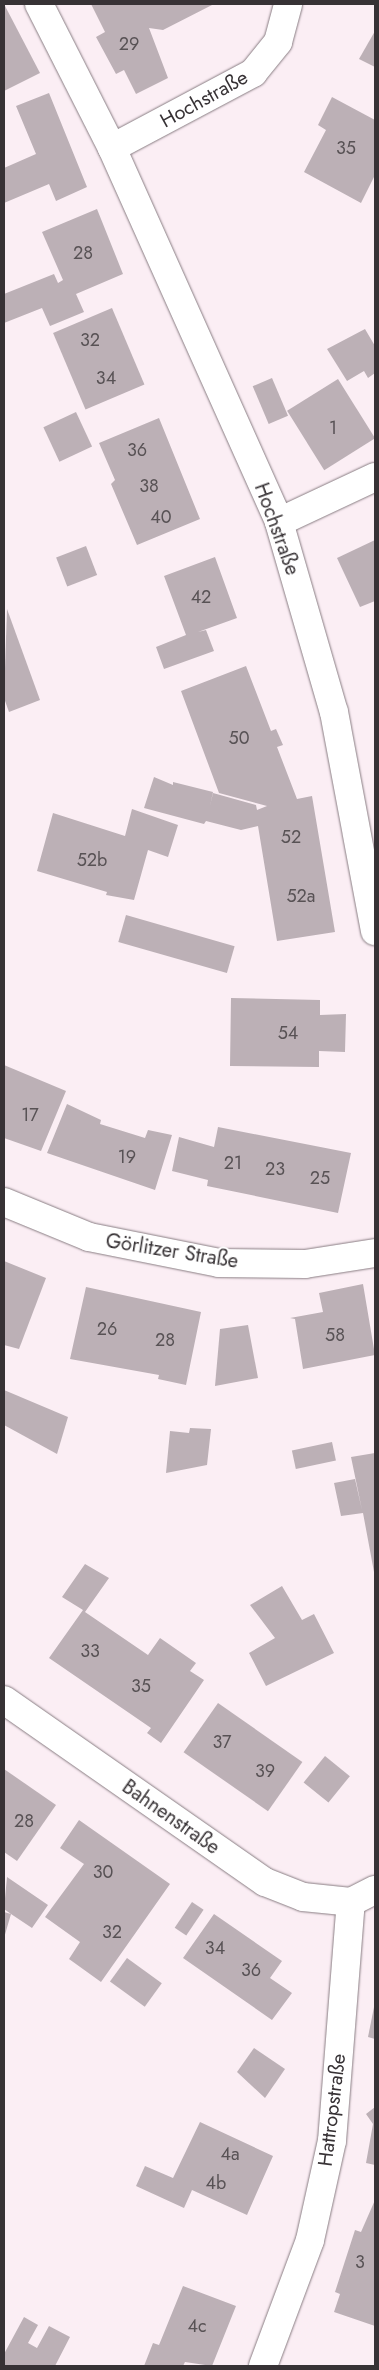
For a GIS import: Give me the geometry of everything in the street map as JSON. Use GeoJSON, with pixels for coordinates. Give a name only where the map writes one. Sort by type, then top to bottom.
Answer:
{"type":"FeatureCollection","features":[{"type":"Feature","properties":{"kind":"street","name":"Hochstraße"},"geometry":{"type":"LineString","coordinates":[[39,4],[112,148],[279,522],[334,712],[375,931]]}},
{"type":"Feature","properties":{"kind":"street","name":"Hochstraße"},"geometry":{"type":"LineString","coordinates":[[112,148],[253,73],[278,42],[288,4]]}},
{"type":"Feature","properties":{"kind":"street"},"geometry":{"type":"LineString","coordinates":[[279,522],[375,477]]}},
{"type":"Feature","properties":{"kind":"street","name":"Görlitzer Straße"},"geometry":{"type":"LineString","coordinates":[[4,1202],[89,1236],[219,1263],[304,1264],[375,1252]]}},
{"type":"Feature","properties":{"kind":"street","name":"Bahnenstraße"},"geometry":{"type":"LineString","coordinates":[[4,1700],[265,1882],[303,1897],[351,1902]]}},
{"type":"Feature","properties":{"kind":"street"},"geometry":{"type":"LineString","coordinates":[[351,1902],[375,1890]]}},
{"type":"Feature","properties":{"kind":"street","name":"Hattropstraße"},"geometry":{"type":"LineString","coordinates":[[263,2366],[310,2240],[332,2141],[351,1902]]}},
{"type":"Feature","properties":{"kind":"building"},"geometry":{"type":"Polygon","coordinates":[[[4,4],[40,73],[4,91],[4,4]]]}},
{"type":"Feature","properties":{"kind":"building"},"geometry":{"type":"Polygon","coordinates":[[[91,4],[214,4],[163,30],[149,28],[168,78],[136,94],[124,70],[116,74],[96,37],[105,32],[91,4]]]}},
{"type":"Feature","properties":{"kind":"building"},"geometry":{"type":"Polygon","coordinates":[[[375,31],[375,67],[359,59],[375,31]]]}},
{"type":"Feature","properties":{"kind":"building"},"geometry":{"type":"Polygon","coordinates":[[[49,93],[87,187],[56,201],[49,184],[4,203],[4,168],[36,154],[16,106],[49,93]]]}},
{"type":"Feature","properties":{"kind":"building"},"geometry":{"type":"Polygon","coordinates":[[[332,97],[375,120],[375,175],[361,203],[304,172],[326,130],[318,125],[332,97]]]}},
{"type":"Feature","properties":{"kind":"building"},"geometry":{"type":"Polygon","coordinates":[[[97,209],[123,274],[76,294],[84,312],[50,326],[42,308],[4,323],[4,294],[54,274],[58,283],[63,280],[42,232],[97,209]]]}},
{"type":"Feature","properties":{"kind":"building"},"geometry":{"type":"Polygon","coordinates":[[[112,308],[144,384],[86,409],[53,333],[112,308]]]}},
{"type":"Feature","properties":{"kind":"building"},"geometry":{"type":"Polygon","coordinates":[[[365,329],[375,346],[375,373],[368,378],[364,371],[347,381],[327,349],[365,329]]]}},
{"type":"Feature","properties":{"kind":"building"},"geometry":{"type":"Polygon","coordinates":[[[272,378],[288,416],[269,424],[253,386],[272,378]]]}},
{"type":"Feature","properties":{"kind":"building"},"geometry":{"type":"Polygon","coordinates":[[[338,379],[375,438],[324,470],[287,411],[338,379]]]}},
{"type":"Feature","properties":{"kind":"building"},"geometry":{"type":"Polygon","coordinates":[[[76,412],[92,446],[59,462],[43,427],[76,412]]]}},
{"type":"Feature","properties":{"kind":"building"},"geometry":{"type":"Polygon","coordinates":[[[159,418],[200,519],[137,545],[111,484],[115,480],[99,443],[159,418]]]}},
{"type":"Feature","properties":{"kind":"building"},"geometry":{"type":"Polygon","coordinates":[[[375,540],[375,601],[360,607],[337,558],[375,540]]]}},
{"type":"Feature","properties":{"kind":"building"},"geometry":{"type":"Polygon","coordinates":[[[86,546],[97,575],[67,586],[56,557],[86,546]]]}},
{"type":"Feature","properties":{"kind":"building"},"geometry":{"type":"Polygon","coordinates":[[[215,557],[237,618],[198,632],[206,630],[214,651],[164,669],[156,647],[186,635],[164,576],[215,557]]]}},
{"type":"Feature","properties":{"kind":"building"},"geometry":{"type":"Polygon","coordinates":[[[7,609],[40,700],[9,712],[4,698],[7,609]]]}},
{"type":"Feature","properties":{"kind":"building"},"geometry":{"type":"Polygon","coordinates":[[[246,666],[271,731],[276,729],[283,745],[277,747],[297,799],[312,796],[335,932],[277,941],[258,826],[241,830],[206,821],[204,824],[144,808],[154,777],[173,785],[173,782],[213,792],[210,806],[213,793],[256,805],[257,810],[267,806],[219,793],[181,691],[246,666]]]}},
{"type":"Feature","properties":{"kind":"building"},"geometry":{"type":"Polygon","coordinates":[[[132,809],[178,825],[168,857],[148,850],[134,900],[106,895],[107,892],[37,871],[53,813],[125,836],[132,809]]]}},
{"type":"Feature","properties":{"kind":"building"},"geometry":{"type":"Polygon","coordinates":[[[126,915],[235,946],[227,973],[118,942],[126,915]]]}},
{"type":"Feature","properties":{"kind":"building"},"geometry":{"type":"Polygon","coordinates":[[[231,998],[320,1000],[320,1015],[346,1014],[345,1052],[319,1051],[319,1067],[230,1066],[231,998]]]}},
{"type":"Feature","properties":{"kind":"building"},"geometry":{"type":"Polygon","coordinates":[[[4,1065],[66,1091],[41,1151],[4,1138],[4,1065]]]}},
{"type":"Feature","properties":{"kind":"building"},"geometry":{"type":"Polygon","coordinates":[[[67,1104],[101,1120],[100,1124],[145,1138],[148,1130],[172,1135],[155,1190],[47,1153],[67,1104]]]}},
{"type":"Feature","properties":{"kind":"building"},"geometry":{"type":"Polygon","coordinates":[[[218,1127],[351,1153],[338,1213],[207,1186],[208,1180],[172,1171],[179,1137],[214,1147],[218,1127]]]}},
{"type":"Feature","properties":{"kind":"building"},"geometry":{"type":"Polygon","coordinates":[[[4,1261],[46,1278],[19,1349],[4,1345],[4,1261]]]}},
{"type":"Feature","properties":{"kind":"building"},"geometry":{"type":"Polygon","coordinates":[[[363,1284],[375,1355],[303,1369],[295,1319],[290,1318],[323,1312],[319,1293],[363,1284]]]}},
{"type":"Feature","properties":{"kind":"building"},"geometry":{"type":"Polygon","coordinates":[[[86,1287],[201,1312],[186,1385],[158,1379],[159,1375],[70,1359],[86,1287]]]}},
{"type":"Feature","properties":{"kind":"building"},"geometry":{"type":"Polygon","coordinates":[[[248,1325],[258,1378],[215,1386],[220,1329],[248,1325]]]}},
{"type":"Feature","properties":{"kind":"building"},"geometry":{"type":"Polygon","coordinates":[[[4,1390],[68,1417],[57,1454],[4,1425],[4,1390]]]}},
{"type":"Feature","properties":{"kind":"building"},"geometry":{"type":"Polygon","coordinates":[[[190,1428],[211,1429],[207,1465],[166,1473],[170,1431],[189,1433],[190,1428]]]}},
{"type":"Feature","properties":{"kind":"building"},"geometry":{"type":"Polygon","coordinates":[[[332,1442],[336,1461],[296,1469],[292,1451],[332,1442]]]}},
{"type":"Feature","properties":{"kind":"building"},"geometry":{"type":"Polygon","coordinates":[[[375,1453],[374,1572],[363,1513],[341,1516],[334,1483],[355,1479],[362,1510],[351,1457],[375,1453]]]}},
{"type":"Feature","properties":{"kind":"building"},"geometry":{"type":"Polygon","coordinates":[[[85,1564],[109,1578],[85,1612],[148,1655],[160,1638],[196,1663],[190,1671],[204,1680],[161,1743],[147,1733],[151,1728],[49,1658],[83,1610],[62,1597],[85,1564]]]}},
{"type":"Feature","properties":{"kind":"building"},"geometry":{"type":"Polygon","coordinates":[[[282,1586],[302,1620],[314,1614],[334,1653],[266,1686],[249,1653],[275,1638],[250,1605],[282,1586]]]}},
{"type":"Feature","properties":{"kind":"building"},"geometry":{"type":"Polygon","coordinates":[[[218,1703],[302,1762],[268,1811],[184,1752],[218,1703]]]}},
{"type":"Feature","properties":{"kind":"building"},"geometry":{"type":"Polygon","coordinates":[[[325,1756],[350,1776],[328,1803],[304,1782],[325,1756]]]}},
{"type":"Feature","properties":{"kind":"building"},"geometry":{"type":"Polygon","coordinates":[[[4,1769],[56,1805],[17,1861],[4,1852],[4,1769]]]}},
{"type":"Feature","properties":{"kind":"building"},"geometry":{"type":"Polygon","coordinates":[[[79,1820],[170,1884],[101,1982],[69,1959],[80,1942],[45,1917],[84,1864],[60,1848],[79,1820]]]}},
{"type":"Feature","properties":{"kind":"building"},"geometry":{"type":"Polygon","coordinates":[[[7,1877],[48,1905],[32,1928],[4,1909],[7,1877]]]}},
{"type":"Feature","properties":{"kind":"building"},"geometry":{"type":"Polygon","coordinates":[[[192,1902],[204,1910],[186,1936],[175,1928],[192,1902]]]}},
{"type":"Feature","properties":{"kind":"building"},"geometry":{"type":"Polygon","coordinates":[[[4,1912],[11,1914],[4,1938],[4,1912]]]}},
{"type":"Feature","properties":{"kind":"building"},"geometry":{"type":"Polygon","coordinates":[[[214,1914],[282,1961],[270,1978],[292,1993],[272,2020],[183,1958],[214,1914]]]}},
{"type":"Feature","properties":{"kind":"building"},"geometry":{"type":"Polygon","coordinates":[[[127,1958],[162,1983],[145,2007],[110,1981],[127,1958]]]}},
{"type":"Feature","properties":{"kind":"building"},"geometry":{"type":"Polygon","coordinates":[[[375,2007],[375,2039],[368,2037],[375,2007]]]}},
{"type":"Feature","properties":{"kind":"building"},"geometry":{"type":"Polygon","coordinates":[[[254,2048],[285,2069],[265,2098],[237,2072],[254,2048]]]}},
{"type":"Feature","properties":{"kind":"building"},"geometry":{"type":"Polygon","coordinates":[[[375,2107],[375,2165],[366,2163],[373,2124],[366,2114],[375,2107]]]}},
{"type":"Feature","properties":{"kind":"building"},"geometry":{"type":"Polygon","coordinates":[[[200,2122],[273,2156],[247,2215],[192,2190],[184,2208],[136,2186],[145,2166],[173,2178],[200,2122]]]}},
{"type":"Feature","properties":{"kind":"building"},"geometry":{"type":"Polygon","coordinates":[[[375,2200],[375,2326],[334,2312],[340,2294],[335,2292],[355,2230],[361,2232],[375,2200]]]}},
{"type":"Feature","properties":{"kind":"building"},"geometry":{"type":"Polygon","coordinates":[[[183,2286],[236,2306],[212,2366],[185,2362],[183,2366],[144,2366],[153,2343],[159,2345],[183,2286]]]}},
{"type":"Feature","properties":{"kind":"building"},"geometry":{"type":"Polygon","coordinates":[[[24,2317],[38,2325],[28,2343],[37,2348],[49,2326],[70,2337],[55,2366],[4,2366],[4,2354],[24,2317]]]}}]}
